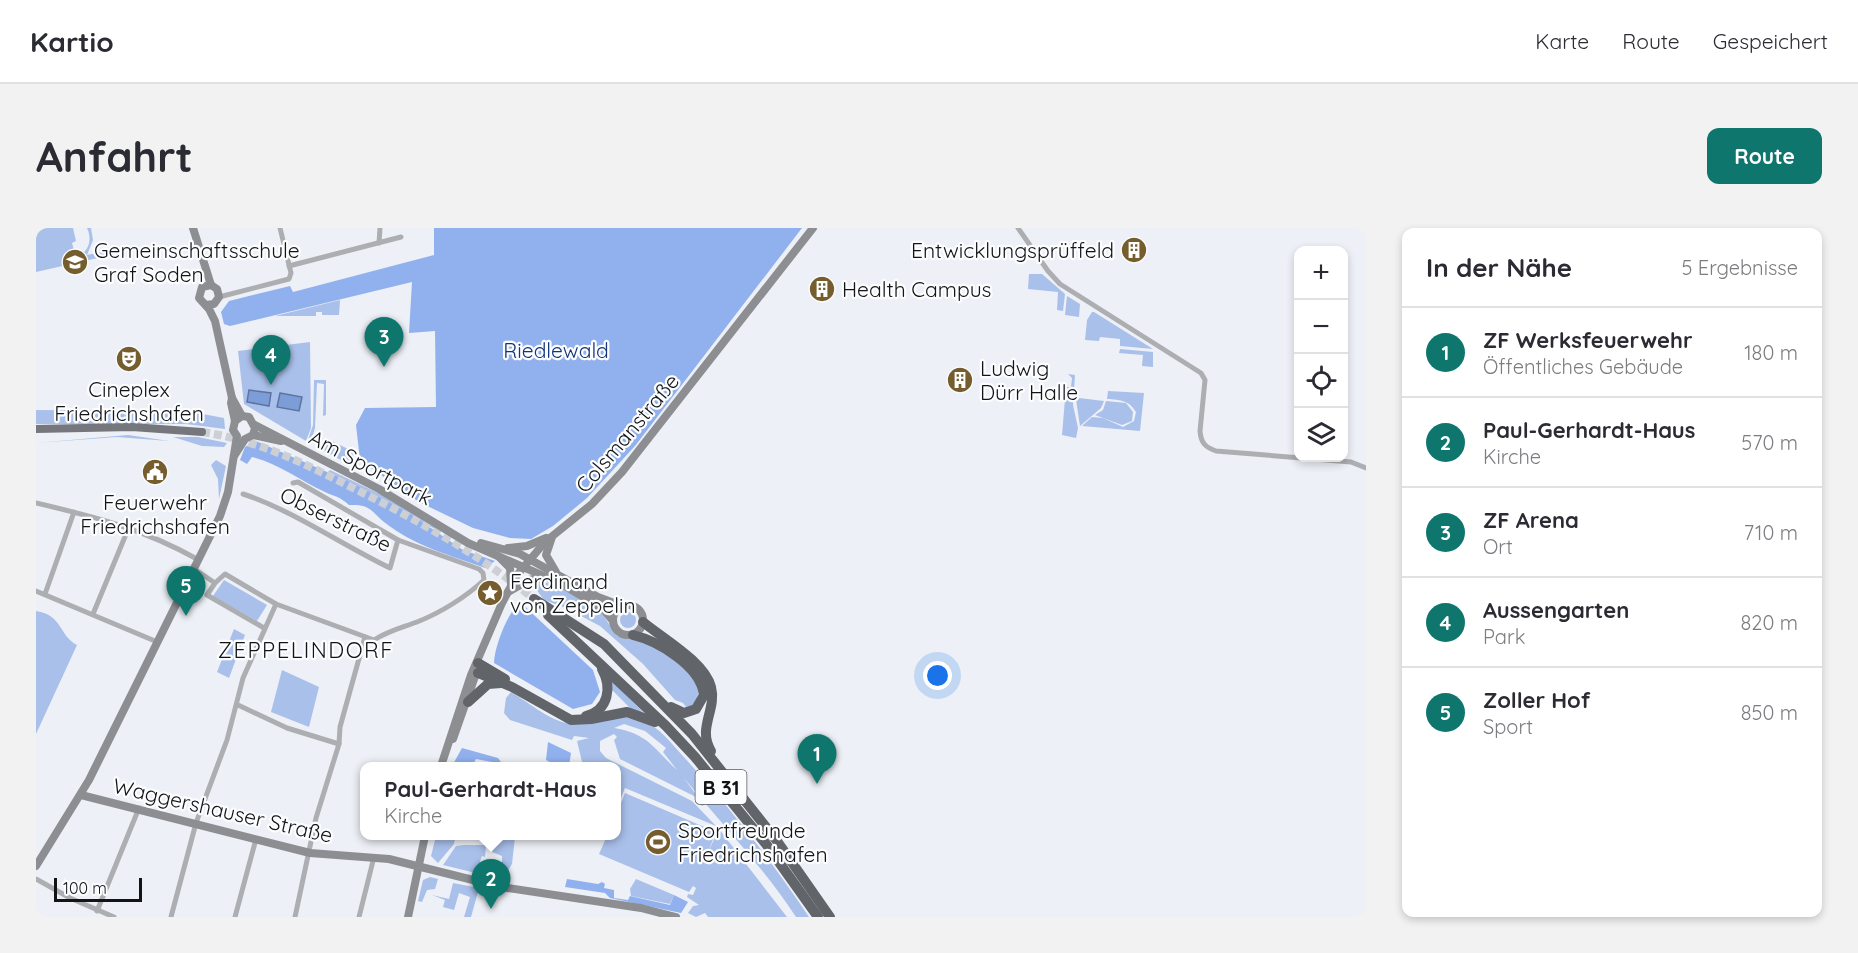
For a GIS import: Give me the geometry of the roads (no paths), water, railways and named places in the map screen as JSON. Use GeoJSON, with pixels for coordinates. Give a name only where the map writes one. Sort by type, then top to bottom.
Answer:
{"type":"FeatureCollection","features":[{"type":"Feature","properties":{"kind":"highway","name":"B 31"},"geometry":{"type":"LineString","coordinates":[[818,917],[746,818],[673,733],[534,599],[600,640],[650,690],[727,776],[789,856],[830,917]]}},
{"type":"Feature","properties":{"kind":"highway"},"geometry":{"type":"LineString","coordinates":[[643,622],[682,652],[710,681],[712,699],[705,738],[727,776]]}},
{"type":"Feature","properties":{"kind":"highway"},"geometry":{"type":"LineString","coordinates":[[633,634],[656,642],[676,656],[701,683],[704,695],[696,709],[684,713],[674,710],[650,690]]}},
{"type":"Feature","properties":{"kind":"highway"},"geometry":{"type":"LineString","coordinates":[[476,669],[560,711],[581,716],[597,711],[608,694],[607,678],[597,661]]}},
{"type":"Feature","properties":{"kind":"highway"},"geometry":{"type":"LineString","coordinates":[[476,669],[562,717],[579,721],[627,712],[651,720],[673,733]]}},
{"type":"Feature","properties":{"kind":"highway"},"geometry":{"type":"LineString","coordinates":[[468,702],[488,684],[504,683]]}},
{"type":"Feature","properties":{"kind":"main road"},"geometry":{"type":"LineString","coordinates":[[36,429],[132,426],[202,432]]}},
{"type":"Feature","properties":{"kind":"street"},"geometry":{"type":"LineString","coordinates":[[193,228],[205,270],[207,286],[218,297]]}},
{"type":"Feature","properties":{"kind":"street"},"geometry":{"type":"LineString","coordinates":[[206,305],[218,297],[290,279],[280,228]]}},
{"type":"Feature","properties":{"kind":"street"},"geometry":{"type":"LineString","coordinates":[[380,228],[380,243]]}},
{"type":"Feature","properties":{"kind":"street","name":"Colsmanstraße"},"geometry":{"type":"LineString","coordinates":[[442,762],[476,669],[509,589],[523,567],[553,536],[592,504],[622,472],[813,228]]}},
{"type":"Feature","properties":{"kind":"street"},"geometry":{"type":"LineString","coordinates":[[1018,228],[1048,272],[1060,284],[1201,373],[1205,380],[1200,431],[1201,439],[1206,447],[1216,451],[1351,462],[1366,468]]}},
{"type":"Feature","properties":{"kind":"street"},"geometry":{"type":"LineString","coordinates":[[289,266],[401,237]]}},
{"type":"Feature","properties":{"kind":"street"},"geometry":{"type":"LineString","coordinates":[[207,286],[198,295],[215,321],[232,398],[239,419],[233,430],[241,437]]}},
{"type":"Feature","properties":{"kind":"street"},"geometry":{"type":"LineString","coordinates":[[215,321],[218,297]]}},
{"type":"Feature","properties":{"kind":"street"},"geometry":{"type":"LineString","coordinates":[[239,419],[249,417],[255,425],[253,435],[241,437]]}},
{"type":"Feature","properties":{"kind":"street","name":"Am Sportpark"},"geometry":{"type":"LineString","coordinates":[[255,425],[282,441],[379,489],[468,543],[547,577],[603,609],[613,621]]}},
{"type":"Feature","properties":{"kind":"street","name":"Am Sportpark"},"geometry":{"type":"LineString","coordinates":[[253,435],[282,441]]}},
{"type":"Feature","properties":{"kind":"street"},"geometry":{"type":"LineString","coordinates":[[36,866],[81,795],[193,568],[225,500],[234,456],[241,437]]}},
{"type":"Feature","properties":{"kind":"street"},"geometry":{"type":"LineString","coordinates":[[264,628],[207,596],[214,584],[225,574],[276,604],[374,640],[388,631],[446,608],[484,580],[483,573],[479,569],[398,540],[298,482],[293,483]]}},
{"type":"Feature","properties":{"kind":"street","name":"Obserstraße"},"geometry":{"type":"LineString","coordinates":[[243,494],[279,508],[352,550],[390,567],[398,540]]}},
{"type":"Feature","properties":{"kind":"street"},"geometry":{"type":"LineString","coordinates":[[36,503],[129,527],[159,538],[197,559]]}},
{"type":"Feature","properties":{"kind":"street"},"geometry":{"type":"LineString","coordinates":[[45,594],[74,512]]}},
{"type":"Feature","properties":{"kind":"street"},"geometry":{"type":"LineString","coordinates":[[93,614],[129,527]]}},
{"type":"Feature","properties":{"kind":"street","name":"Am Sportpark"},"geometry":{"type":"LineString","coordinates":[[441,527],[476,542],[529,559],[621,606]]}},
{"type":"Feature","properties":{"kind":"street"},"geometry":{"type":"LineString","coordinates":[[503,549],[527,546],[553,536]]}},
{"type":"Feature","properties":{"kind":"street"},"geometry":{"type":"LineString","coordinates":[[553,536],[546,555],[557,574]]}},
{"type":"Feature","properties":{"kind":"street"},"geometry":{"type":"LineString","coordinates":[[495,553],[510,568],[509,589],[529,580],[547,577]]}},
{"type":"Feature","properties":{"kind":"street"},"geometry":{"type":"LineString","coordinates":[[193,568],[214,584]]}},
{"type":"Feature","properties":{"kind":"street"},"geometry":{"type":"LineString","coordinates":[[36,591],[155,641]]}},
{"type":"Feature","properties":{"kind":"street"},"geometry":{"type":"LineString","coordinates":[[171,917],[196,823],[222,756],[238,705],[243,678],[276,604]]}},
{"type":"Feature","properties":{"kind":"street"},"geometry":{"type":"LineString","coordinates":[[621,606],[637,608],[642,615],[643,622],[640,630],[633,634],[621,634],[615,629],[613,621],[615,612],[621,606]]}},
{"type":"Feature","properties":{"kind":"street"},"geometry":{"type":"LineString","coordinates":[[294,917],[316,818],[339,744],[340,727],[365,637]]}},
{"type":"Feature","properties":{"kind":"street","name":"Colsmanstraße"},"geometry":{"type":"LineString","coordinates":[[442,762],[468,702],[476,669]]}},
{"type":"Feature","properties":{"kind":"street"},"geometry":{"type":"LineString","coordinates":[[238,705],[287,728],[339,744]]}},
{"type":"Feature","properties":{"kind":"street","name":"Waggershauser Straße"},"geometry":{"type":"LineString","coordinates":[[81,795],[310,853],[374,857],[501,887],[641,908],[676,917]]}},
{"type":"Feature","properties":{"kind":"street"},"geometry":{"type":"LineString","coordinates":[[98,910],[139,808]]}},
{"type":"Feature","properties":{"kind":"street"},"geometry":{"type":"LineString","coordinates":[[235,917],[256,839]]}},
{"type":"Feature","properties":{"kind":"street"},"geometry":{"type":"LineString","coordinates":[[408,917],[424,840]]}},
{"type":"Feature","properties":{"kind":"street"},"geometry":{"type":"LineString","coordinates":[[359,917],[374,857]]}},
{"type":"Feature","properties":{"kind":"street"},"geometry":{"type":"LineString","coordinates":[[36,879],[114,917]]}},
{"type":"Feature","properties":{"kind":"tunnel"},"geometry":{"type":"LineString","coordinates":[[202,432],[262,447],[337,480],[448,539],[534,599]]}},
{"type":"Feature","properties":{"kind":"place","name":"Entwicklungsprüffeld"},"geometry":{"type":"Point","coordinates":[1134,250]}},
{"type":"Feature","properties":{"kind":"place","name":"Gemeinschaftsschule Graf Soden"},"geometry":{"type":"Point","coordinates":[75,262]}},
{"type":"Feature","properties":{"kind":"place","name":"Health Campus"},"geometry":{"type":"Point","coordinates":[822,289]}},
{"type":"Feature","properties":{"kind":"place","name":"Cineplex Friedrichshafen"},"geometry":{"type":"Point","coordinates":[129,359]}},
{"type":"Feature","properties":{"kind":"place","name":"ZF Arena"},"geometry":{"type":"Point","coordinates":[384,367]}},
{"type":"Feature","properties":{"kind":"place","name":"Ludwig Dürr Halle"},"geometry":{"type":"Point","coordinates":[960,380]}},
{"type":"Feature","properties":{"kind":"place","name":"Aussengarten"},"geometry":{"type":"Point","coordinates":[271,385]}},
{"type":"Feature","properties":{"kind":"place","name":"Feuerwehr Friedrichshafen"},"geometry":{"type":"Point","coordinates":[155,472]}},
{"type":"Feature","properties":{"kind":"place","name":"Ferdinand von Zeppelin"},"geometry":{"type":"Point","coordinates":[490,593]}},
{"type":"Feature","properties":{"kind":"place","name":"Zoller Hof"},"geometry":{"type":"Point","coordinates":[186,616]}},
{"type":"Feature","properties":{"kind":"place","name":"ZF Werksfeuerwehr"},"geometry":{"type":"Point","coordinates":[817,784]}},
{"type":"Feature","properties":{"kind":"place","name":"Sportfreunde Friedrichshafen"},"geometry":{"type":"Point","coordinates":[658,842]}},
{"type":"Feature","properties":{"kind":"place","name":"Paul-Gerhardt-Haus"},"geometry":{"type":"Point","coordinates":[491,909]}},
{"type":"Feature","properties":{"kind":"district","name":"ZEPPELINDORF"},"geometry":{"type":"Point","coordinates":[306,650]}},
{"type":"Feature","properties":{"kind":"park label","name":"Riedlewald"},"geometry":{"type":"Point","coordinates":[556,350]}}]}
